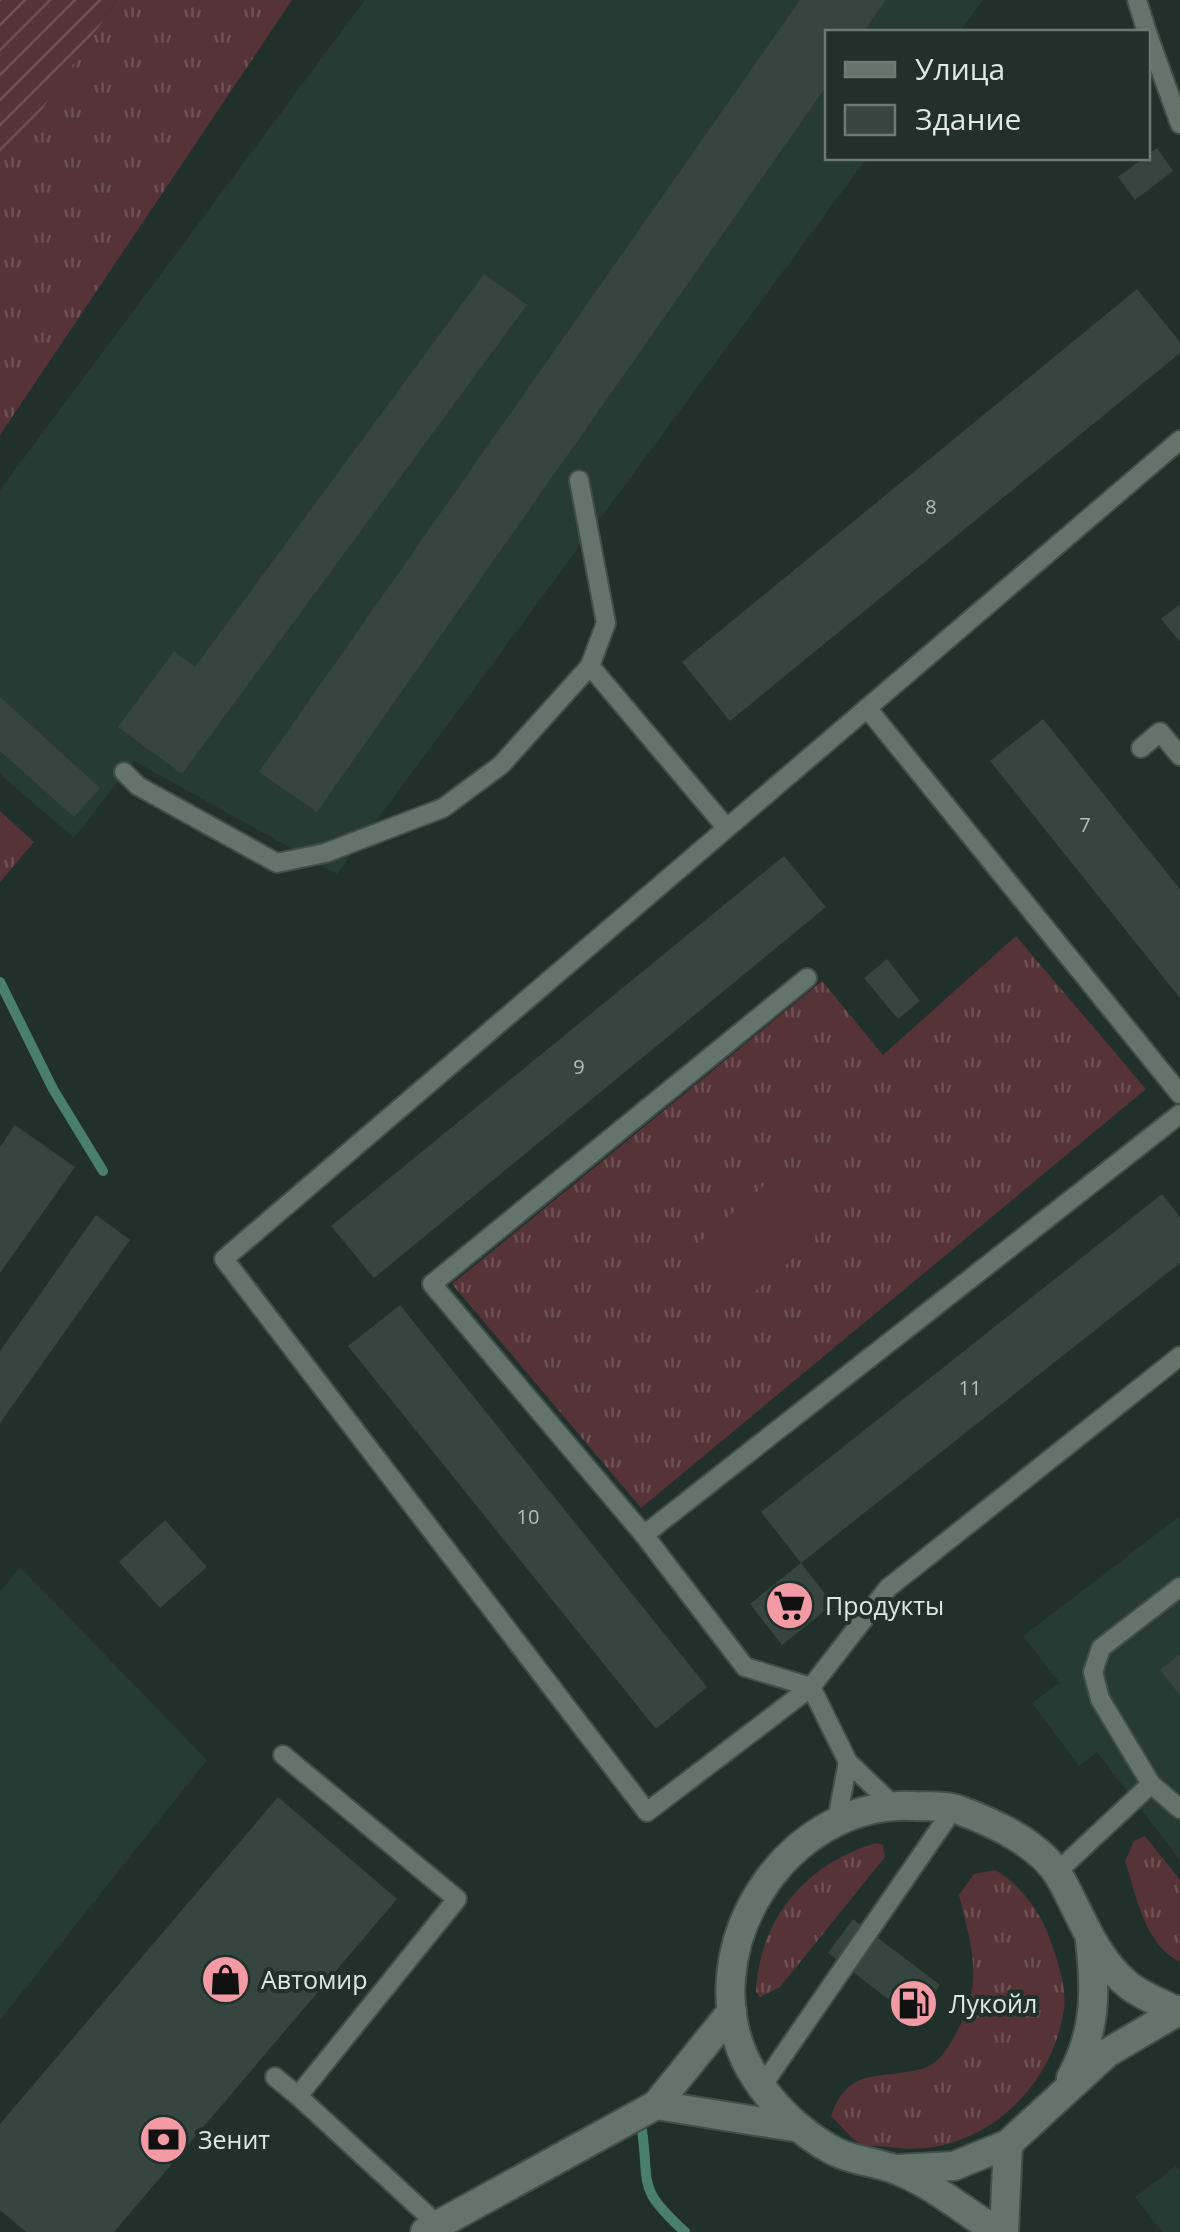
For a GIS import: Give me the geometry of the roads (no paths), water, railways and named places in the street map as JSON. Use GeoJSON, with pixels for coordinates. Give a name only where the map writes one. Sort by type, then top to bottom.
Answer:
{"type":"FeatureCollection","features":[{"type":"Feature","properties":{"kind":"street"},"geometry":{"type":"LineString","coordinates":[[1008,2144],[1001,2232],[897,2169],[837,2153],[785,2117],[749,2067],[732,2011],[734,1953],[753,1898],[789,1852],[837,1820],[892,1804],[954,1808],[1010,1831],[1057,1872],[1090,1940],[1127,1984],[1177,2010]]}},
{"type":"Feature","properties":{"kind":"street"},"geometry":{"type":"LineString","coordinates":[[1059,2099],[1086,2050],[1090,2032],[1096,1995],[1090,1940]]}},
{"type":"Feature","properties":{"kind":"street"},"geometry":{"type":"LineString","coordinates":[[897,2169],[954,2166],[1008,2144],[1107,2053],[1177,2010]]}},
{"type":"Feature","properties":{"kind":"street"},"geometry":{"type":"LineString","coordinates":[[431,2228],[656,2105],[732,2011]]}},
{"type":"Feature","properties":{"kind":"street"},"geometry":{"type":"LineString","coordinates":[[656,2105],[800,2128]]}},
{"type":"Feature","properties":{"kind":"lane"},"geometry":{"type":"LineString","coordinates":[[1137,0],[1146,30]]}},
{"type":"Feature","properties":{"kind":"lane"},"geometry":{"type":"LineString","coordinates":[[1150,42],[1180,124]]}},
{"type":"Feature","properties":{"kind":"lane"},"geometry":{"type":"LineString","coordinates":[[1180,440],[224,1259],[647,1812],[812,1688],[888,1588],[1180,1356]]}},
{"type":"Feature","properties":{"kind":"lane"},"geometry":{"type":"LineString","coordinates":[[124,772],[138,786],[277,863],[325,853],[443,808],[502,765],[590,666],[606,623],[579,480]]}},
{"type":"Feature","properties":{"kind":"lane"},"geometry":{"type":"LineString","coordinates":[[590,666],[725,826]]}},
{"type":"Feature","properties":{"kind":"lane"},"geometry":{"type":"LineString","coordinates":[[867,708],[1180,1094]]}},
{"type":"Feature","properties":{"kind":"lane"},"geometry":{"type":"LineString","coordinates":[[1142,748],[1160,732],[1180,756]]}},
{"type":"Feature","properties":{"kind":"lane"},"geometry":{"type":"LineString","coordinates":[[807,978],[432,1284],[644,1535],[745,1667],[812,1688],[848,1762],[892,1804]]}},
{"type":"Feature","properties":{"kind":"lane"},"geometry":{"type":"LineString","coordinates":[[644,1535],[1180,1114]]}},
{"type":"Feature","properties":{"kind":"lane"},"geometry":{"type":"LineString","coordinates":[[1180,1587],[1101,1648],[1093,1672],[1100,1699],[1150,1784],[1180,1809]]}},
{"type":"Feature","properties":{"kind":"lane"},"geometry":{"type":"LineString","coordinates":[[283,1755],[457,1899],[298,2096]]}},
{"type":"Feature","properties":{"kind":"lane"},"geometry":{"type":"LineString","coordinates":[[837,1820],[848,1762]]}},
{"type":"Feature","properties":{"kind":"lane"},"geometry":{"type":"LineString","coordinates":[[1057,1872],[1150,1784]]}},
{"type":"Feature","properties":{"kind":"lane"},"geometry":{"type":"LineString","coordinates":[[762,2086],[954,1808]]}},
{"type":"Feature","properties":{"kind":"lane"},"geometry":{"type":"LineString","coordinates":[[275,2077],[431,2228]]}},
{"type":"Feature","properties":{"kind":"waterway"},"geometry":{"type":"LineString","coordinates":[[0,982],[53,1089],[103,1171]]}},
{"type":"Feature","properties":{"kind":"waterway"},"geometry":{"type":"LineString","coordinates":[[642,2130],[648,2186],[659,2205],[685,2232]]}},
{"type":"Feature","properties":{"kind":"place","name":"Продукты"},"geometry":{"type":"Point","coordinates":[790,1606]}},
{"type":"Feature","properties":{"kind":"place","name":"Автомир"},"geometry":{"type":"Point","coordinates":[226,1980]}},
{"type":"Feature","properties":{"kind":"place","name":"Лукойл"},"geometry":{"type":"Point","coordinates":[914,2004]}},
{"type":"Feature","properties":{"kind":"place","name":"Зенит"},"geometry":{"type":"Point","coordinates":[163,2140]}}]}
